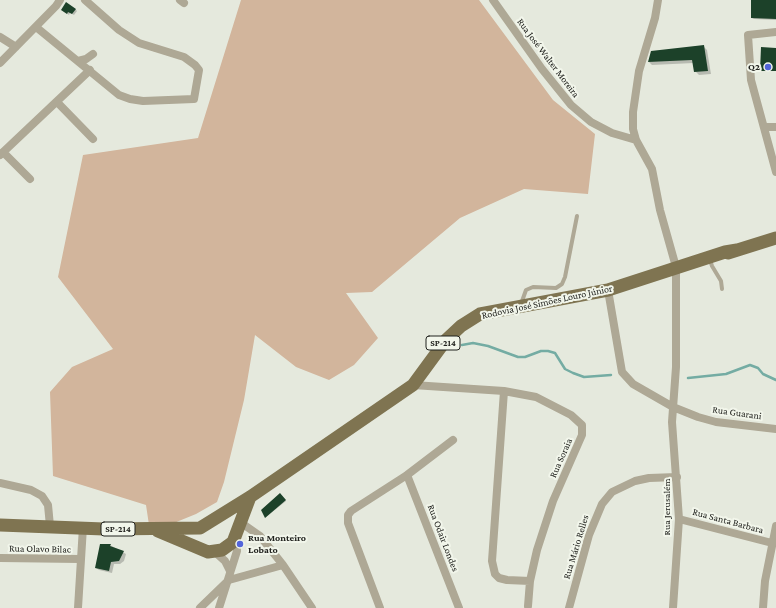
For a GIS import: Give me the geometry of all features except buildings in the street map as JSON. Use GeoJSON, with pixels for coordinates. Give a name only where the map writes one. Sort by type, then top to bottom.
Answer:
{"type":"FeatureCollection","features":[{"type":"Feature","properties":{"kind":"main road","name":"Rodovia José Simões Louro Júnior"},"geometry":{"type":"LineString","coordinates":[[690,263],[710,260],[736,250],[776,238]]}},
{"type":"Feature","properties":{"kind":"main road","name":"Rodovia José Simões Louro Júnior"},"geometry":{"type":"LineString","coordinates":[[200,528],[250,497],[413,385],[446,340],[461,326],[480,314],[608,290],[725,252],[736,250]]}},
{"type":"Feature","properties":{"kind":"main road"},"geometry":{"type":"LineString","coordinates":[[200,528],[196,539],[198,544],[212,552],[228,547],[233,542],[250,497]]}},
{"type":"Feature","properties":{"kind":"main road"},"geometry":{"type":"LineString","coordinates":[[223,514],[240,522]]}},
{"type":"Feature","properties":{"kind":"main road","name":"SP-214"},"geometry":{"type":"LineString","coordinates":[[0,525],[153,529],[200,528]]}},
{"type":"Feature","properties":{"kind":"main road","name":"SP-214"},"geometry":{"type":"LineString","coordinates":[[153,529],[212,552]]}},
{"type":"Feature","properties":{"kind":"street"},"geometry":{"type":"LineString","coordinates":[[0,63],[36,27],[60,0]]}},
{"type":"Feature","properties":{"kind":"street"},"geometry":{"type":"LineString","coordinates":[[36,27],[90,70],[110,90],[119,95],[130,99],[143,101],[194,99],[199,70],[184,57],[146,46],[130,37],[85,0]]}},
{"type":"Feature","properties":{"kind":"street","name":"Rua José Walter Moreira"},"geometry":{"type":"LineString","coordinates":[[493,0],[542,69],[571,105],[591,122],[612,133],[636,140]]}},
{"type":"Feature","properties":{"kind":"street"},"geometry":{"type":"LineString","coordinates":[[636,140],[633,129],[633,112],[638,71],[655,18],[658,0]]}},
{"type":"Feature","properties":{"kind":"street"},"geometry":{"type":"LineString","coordinates":[[776,32],[748,35],[751,80],[776,172]]}},
{"type":"Feature","properties":{"kind":"street"},"geometry":{"type":"LineString","coordinates":[[0,36],[16,47]]}},
{"type":"Feature","properties":{"kind":"street"},"geometry":{"type":"LineString","coordinates":[[78,61],[86,59],[93,54]]}},
{"type":"Feature","properties":{"kind":"street"},"geometry":{"type":"LineString","coordinates":[[30,178],[1,154],[90,70]]}},
{"type":"Feature","properties":{"kind":"street"},"geometry":{"type":"LineString","coordinates":[[57,102],[93,139]]}},
{"type":"Feature","properties":{"kind":"street"},"geometry":{"type":"LineString","coordinates":[[765,127],[776,127]]}},
{"type":"Feature","properties":{"kind":"street","name":"Rua Jerusalém"},"geometry":{"type":"LineString","coordinates":[[636,140],[652,169],[661,217],[676,268],[676,367],[672,422],[677,477],[678,519],[673,608]]}},
{"type":"Feature","properties":{"kind":"street"},"geometry":{"type":"LineString","coordinates":[[608,290],[622,372],[632,384],[673,406]]}},
{"type":"Feature","properties":{"kind":"street","name":"Rua Soraia"},"geometry":{"type":"LineString","coordinates":[[413,385],[504,391],[536,397],[549,402],[579,421],[583,430],[580,442],[553,501],[537,550],[530,581],[528,606]]}},
{"type":"Feature","properties":{"kind":"street"},"geometry":{"type":"LineString","coordinates":[[504,391],[492,561],[495,574],[499,578],[507,580],[530,581]]}},
{"type":"Feature","properties":{"kind":"street","name":"Rua Guarani"},"geometry":{"type":"LineString","coordinates":[[673,406],[698,417],[716,422],[776,429]]}},
{"type":"Feature","properties":{"kind":"street"},"geometry":{"type":"LineString","coordinates":[[380,608],[348,523],[348,515],[351,511],[407,475],[454,440]]}},
{"type":"Feature","properties":{"kind":"street","name":"Rua Odair Londes"},"geometry":{"type":"LineString","coordinates":[[407,475],[459,608]]}},
{"type":"Feature","properties":{"kind":"street","name":"Rua Mário Relles"},"geometry":{"type":"LineString","coordinates":[[569,608],[589,535],[602,504],[612,492],[635,481],[649,478],[677,477]]}},
{"type":"Feature","properties":{"kind":"street"},"geometry":{"type":"LineString","coordinates":[[0,483],[31,490],[42,496],[48,505],[50,526]]}},
{"type":"Feature","properties":{"kind":"street","name":"Rua Santa Barbara"},"geometry":{"type":"LineString","coordinates":[[678,519],[772,543]]}},
{"type":"Feature","properties":{"kind":"street"},"geometry":{"type":"LineString","coordinates":[[240,522],[260,536],[283,565],[312,608]]}},
{"type":"Feature","properties":{"kind":"street"},"geometry":{"type":"LineString","coordinates":[[763,608],[772,543],[776,526]]}},
{"type":"Feature","properties":{"kind":"street"},"geometry":{"type":"LineString","coordinates":[[78,608],[83,527]]}},
{"type":"Feature","properties":{"kind":"street"},"geometry":{"type":"LineString","coordinates":[[220,608],[237,551],[236,535]]}},
{"type":"Feature","properties":{"kind":"street"},"geometry":{"type":"LineString","coordinates":[[212,552],[225,560],[230,571]]}},
{"type":"Feature","properties":{"kind":"street","name":"Rua Olavo Bilac"},"geometry":{"type":"LineString","coordinates":[[0,558],[80,560]]}},
{"type":"Feature","properties":{"kind":"street"},"geometry":{"type":"LineString","coordinates":[[200,608],[229,580],[283,565]]}},
{"type":"Feature","properties":{"kind":"lane"},"geometry":{"type":"LineString","coordinates":[[520,306],[526,290],[533,287],[556,288],[562,284],[565,277],[577,216]]}},
{"type":"Feature","properties":{"kind":"lane"},"geometry":{"type":"LineString","coordinates":[[710,260],[721,281],[722,289]]}},
{"type":"Feature","properties":{"kind":"shaded area"},"geometry":{"type":"Polygon","coordinates":[[[241,0],[479,0],[553,100],[595,134],[588,194],[524,189],[460,218],[372,292],[346,293],[378,338],[354,365],[329,380],[296,367],[255,335],[244,400],[224,482],[217,502],[196,514],[169,525],[149,525],[146,505],[53,476],[50,392],[72,367],[113,349],[58,277],[83,155],[198,138],[241,0]]]}},
{"type":"Feature","properties":{"kind":"waterway"},"geometry":{"type":"LineString","coordinates":[[462,345],[473,343],[488,346],[518,357],[525,357],[541,351],[548,351],[555,353],[565,369],[573,373],[584,377],[611,375]]}},
{"type":"Feature","properties":{"kind":"waterway"},"geometry":{"type":"LineString","coordinates":[[688,378],[726,374],[750,365],[758,368],[763,374],[776,380]]}},
{"type":"Feature","properties":{"kind":"place","name":"Q2"},"geometry":{"type":"Point","coordinates":[768,67]}},
{"type":"Feature","properties":{"kind":"place","name":"Rua Monteiro Lobato"},"geometry":{"type":"Point","coordinates":[240,544]}}]}
